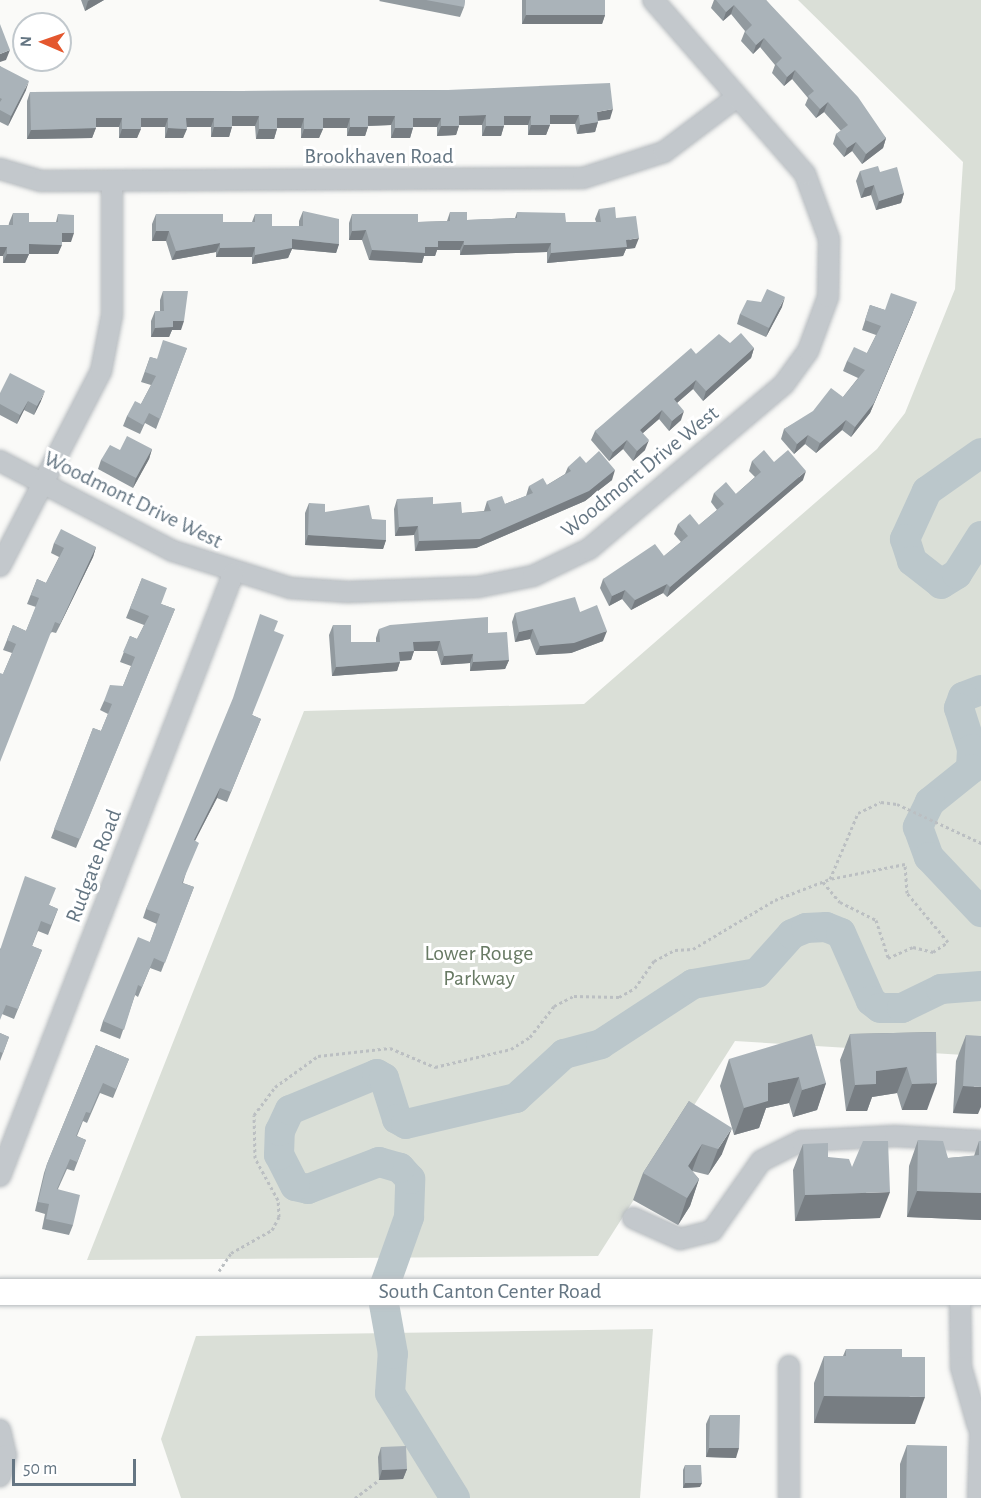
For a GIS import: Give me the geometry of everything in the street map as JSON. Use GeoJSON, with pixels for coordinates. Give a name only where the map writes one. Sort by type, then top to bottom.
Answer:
{"type":"FeatureCollection","features":[{"type":"Feature","properties":{"kind":"main road","name":"South Canton Center Road"},"geometry":{"type":"LineString","coordinates":[[0,1292],[970,1292]]}},
{"type":"Feature","properties":{"kind":"street","name":"Woodmont Drive West"},"geometry":{"type":"LineString","coordinates":[[0,461],[173,551],[233,574],[290,588],[348,592],[478,587],[533,576],[606,536],[784,384],[808,351],[824,314],[829,239],[805,174],[653,0]]}},
{"type":"Feature","properties":{"kind":"street","name":"Brookhaven Road"},"geometry":{"type":"LineString","coordinates":[[0,169],[41,181],[583,178],[664,152],[737,97]]}},
{"type":"Feature","properties":{"kind":"street"},"geometry":{"type":"LineString","coordinates":[[0,566],[45,484],[101,370],[112,315],[112,182]]}},
{"type":"Feature","properties":{"kind":"street","name":"Rudgate Road"},"geometry":{"type":"LineString","coordinates":[[0,1176],[233,574]]}},
{"type":"Feature","properties":{"kind":"street"},"geometry":{"type":"LineString","coordinates":[[633,1218],[680,1239],[712,1232],[760,1161],[801,1141],[895,1136],[981,1141]]}},
{"type":"Feature","properties":{"kind":"street"},"geometry":{"type":"LineString","coordinates":[[970,1292],[961,1367],[979,1419],[978,1498]]}},
{"type":"Feature","properties":{"kind":"street"},"geometry":{"type":"LineString","coordinates":[[789,1366],[789,1498]]}},
{"type":"Feature","properties":{"kind":"street"},"geometry":{"type":"LineString","coordinates":[[0,1430],[6,1455],[0,1476]]}},
{"type":"Feature","properties":{"kind":"path"},"geometry":{"type":"LineString","coordinates":[[830,879],[858,813],[881,802],[897,804],[981,843]]}},
{"type":"Feature","properties":{"kind":"path"},"geometry":{"type":"LineString","coordinates":[[218,1292],[219,1269],[231,1253],[272,1230],[279,1217],[278,1200],[255,1158],[254,1115],[275,1087],[318,1056],[390,1048],[435,1067],[511,1048],[564,1001],[574,996],[619,998],[634,988],[654,961],[675,950],[693,950],[775,900],[830,879],[905,864],[907,893],[948,942],[933,952],[913,947],[888,958],[876,921],[840,902],[823,882]]}},
{"type":"Feature","properties":{"kind":"path"},"geometry":{"type":"LineString","coordinates":[[355,1498],[379,1480]]}},
{"type":"Feature","properties":{"kind":"green space","name":"Lower Rouge Parkway"},"geometry":{"type":"Polygon","coordinates":[[[798,0],[981,0],[981,1056],[735,1041],[598,1256],[87,1260],[304,711],[584,704],[877,449],[905,413],[955,289],[963,162],[798,0]]]}},
{"type":"Feature","properties":{"kind":"green space"},"geometry":{"type":"Polygon","coordinates":[[[653,1329],[640,1498],[181,1498],[161,1439],[196,1336],[653,1329]]]}},
{"type":"Feature","properties":{"kind":"building"},"geometry":{"type":"Polygon","coordinates":[[[426,0],[465,0],[464,7],[426,0]]]}},
{"type":"Feature","properties":{"kind":"building"},"geometry":{"type":"Polygon","coordinates":[[[526,0],[605,0],[605,15],[526,15],[526,0]]]}},
{"type":"Feature","properties":{"kind":"building"},"geometry":{"type":"Polygon","coordinates":[[[716,0],[766,0],[858,97],[886,138],[866,154],[856,142],[847,148],[836,134],[848,125],[828,102],[820,109],[808,96],[814,91],[795,70],[787,77],[776,64],[782,58],[764,38],[756,45],[745,32],[752,25],[734,5],[726,12],[716,0]]]}},
{"type":"Feature","properties":{"kind":"building"},"geometry":{"type":"Polygon","coordinates":[[[0,24],[10,50],[0,54],[0,24]]]}},
{"type":"Feature","properties":{"kind":"building"},"geometry":{"type":"Polygon","coordinates":[[[0,66],[29,81],[11,116],[0,110],[2,99],[0,98],[0,66]]]}},
{"type":"Feature","properties":{"kind":"building"},"geometry":{"type":"Polygon","coordinates":[[[610,83],[613,109],[597,112],[598,122],[580,125],[579,115],[550,115],[550,125],[531,125],[531,116],[504,116],[504,126],[486,126],[486,115],[459,116],[459,126],[441,126],[441,118],[413,118],[413,128],[395,128],[395,116],[368,116],[368,127],[350,127],[350,118],[323,118],[323,129],[304,129],[304,118],[277,118],[277,129],[259,129],[259,116],[232,116],[232,127],[214,127],[214,118],[186,118],[187,129],[168,128],[168,118],[141,118],[141,129],[122,129],[122,118],[96,118],[96,128],[31,130],[30,92],[448,90],[610,83]]]}},
{"type":"Feature","properties":{"kind":"building"},"geometry":{"type":"Polygon","coordinates":[[[878,166],[880,172],[897,167],[904,193],[879,201],[874,185],[865,188],[860,171],[878,166]]]}},
{"type":"Feature","properties":{"kind":"building"},"geometry":{"type":"Polygon","coordinates":[[[615,207],[616,218],[636,216],[639,238],[626,240],[627,247],[551,253],[551,243],[464,245],[464,241],[438,241],[438,247],[425,247],[425,253],[372,250],[366,230],[352,231],[352,214],[418,214],[418,222],[450,221],[450,212],[467,212],[467,220],[517,218],[517,212],[565,213],[566,222],[601,222],[599,209],[615,207]]]}},
{"type":"Feature","properties":{"kind":"building"},"geometry":{"type":"Polygon","coordinates":[[[303,211],[339,219],[339,244],[292,239],[292,248],[255,255],[255,247],[220,248],[220,243],[176,251],[169,231],[156,231],[156,214],[223,214],[223,222],[255,222],[255,214],[272,214],[272,226],[303,226],[303,211]]]}},
{"type":"Feature","properties":{"kind":"building"},"geometry":{"type":"Polygon","coordinates":[[[13,213],[29,213],[29,222],[58,222],[58,214],[74,215],[74,233],[62,233],[62,245],[29,244],[29,254],[7,254],[7,247],[0,247],[0,225],[13,225],[13,213]]]}},
{"type":"Feature","properties":{"kind":"building"},"geometry":{"type":"Polygon","coordinates":[[[767,289],[785,297],[769,328],[740,314],[747,300],[761,302],[767,289]]]}},
{"type":"Feature","properties":{"kind":"building"},"geometry":{"type":"Polygon","coordinates":[[[163,291],[188,291],[184,321],[173,321],[173,327],[155,328],[155,311],[164,311],[163,291]]]}},
{"type":"Feature","properties":{"kind":"building"},"geometry":{"type":"Polygon","coordinates":[[[891,293],[917,302],[874,403],[855,427],[846,420],[820,443],[808,435],[797,444],[784,429],[813,411],[831,388],[843,397],[865,370],[847,361],[854,347],[867,353],[881,326],[865,320],[870,305],[885,310],[891,293]]]}},
{"type":"Feature","properties":{"kind":"building"},"geometry":{"type":"Polygon","coordinates":[[[741,333],[754,348],[706,391],[696,380],[674,399],[684,411],[672,421],[662,410],[640,430],[649,440],[637,451],[627,440],[613,452],[595,431],[691,348],[696,354],[719,334],[730,343],[741,333]]]}},
{"type":"Feature","properties":{"kind":"building"},"geometry":{"type":"Polygon","coordinates":[[[163,340],[187,348],[160,419],[149,413],[143,425],[127,416],[135,401],[141,404],[156,376],[145,372],[150,357],[157,359],[163,340]]]}},
{"type":"Feature","properties":{"kind":"building"},"geometry":{"type":"Polygon","coordinates":[[[10,373],[45,391],[37,406],[28,401],[20,415],[0,404],[0,393],[10,373]]]}},
{"type":"Feature","properties":{"kind":"building"},"geometry":{"type":"Polygon","coordinates":[[[127,436],[152,449],[136,478],[101,460],[110,445],[120,450],[127,436]]]}},
{"type":"Feature","properties":{"kind":"building"},"geometry":{"type":"Polygon","coordinates":[[[764,450],[774,462],[788,450],[806,471],[670,587],[667,584],[635,600],[625,590],[612,596],[603,579],[655,544],[664,556],[688,536],[678,524],[690,514],[699,525],[724,504],[714,493],[726,482],[736,494],[761,472],[752,461],[764,450]]]}},
{"type":"Feature","properties":{"kind":"building"},"geometry":{"type":"Polygon","coordinates":[[[599,451],[615,470],[589,491],[480,539],[419,541],[418,526],[399,527],[397,499],[433,497],[433,504],[461,502],[462,513],[491,511],[487,501],[502,496],[505,504],[533,493],[529,486],[543,478],[547,485],[571,471],[568,467],[580,456],[586,463],[599,451]]]}},
{"type":"Feature","properties":{"kind":"building"},"geometry":{"type":"Polygon","coordinates":[[[309,503],[325,504],[325,512],[369,505],[372,519],[386,520],[386,540],[308,535],[309,503]]]}},
{"type":"Feature","properties":{"kind":"building"},"geometry":{"type":"Polygon","coordinates":[[[61,529],[96,547],[60,624],[55,622],[0,762],[0,673],[3,674],[16,644],[7,640],[13,625],[26,631],[39,598],[31,595],[37,579],[46,583],[64,548],[54,543],[61,529]]]}},
{"type":"Feature","properties":{"kind":"building"},"geometry":{"type":"Polygon","coordinates":[[[142,578],[167,588],[161,604],[175,609],[80,839],[54,829],[93,728],[101,731],[112,704],[104,701],[110,685],[123,686],[135,657],[123,652],[130,636],[137,639],[149,616],[130,608],[142,578]]]}},
{"type":"Feature","properties":{"kind":"building"},"geometry":{"type":"Polygon","coordinates":[[[575,597],[580,612],[597,605],[607,631],[574,643],[540,646],[533,629],[519,632],[515,613],[575,597]]]}},
{"type":"Feature","properties":{"kind":"building"},"geometry":{"type":"Polygon","coordinates":[[[260,614],[278,621],[274,631],[284,635],[252,715],[261,719],[231,792],[220,788],[194,840],[199,843],[182,883],[194,887],[165,963],[154,958],[142,987],[138,985],[124,1030],[103,1021],[138,937],[150,942],[160,914],[146,909],[233,698],[260,614]]]}},
{"type":"Feature","properties":{"kind":"building"},"geometry":{"type":"Polygon","coordinates":[[[488,617],[488,633],[507,632],[509,660],[473,662],[473,654],[444,656],[440,641],[413,642],[414,651],[399,652],[400,662],[336,667],[333,625],[351,625],[351,642],[380,642],[379,629],[390,625],[488,617]]]}},
{"type":"Feature","properties":{"kind":"building"},"geometry":{"type":"Polygon","coordinates":[[[25,876],[56,888],[49,905],[58,909],[51,925],[41,921],[32,946],[42,950],[18,1009],[6,1005],[0,1020],[0,950],[25,876]]]}},
{"type":"Feature","properties":{"kind":"building"},"geometry":{"type":"Polygon","coordinates":[[[936,1032],[937,1083],[912,1084],[907,1067],[876,1071],[876,1084],[855,1085],[850,1034],[936,1032]]]}},
{"type":"Feature","properties":{"kind":"building"},"geometry":{"type":"Polygon","coordinates":[[[0,1033],[9,1037],[3,1053],[0,1052],[0,1033]]]}},
{"type":"Feature","properties":{"kind":"building"},"geometry":{"type":"Polygon","coordinates":[[[812,1034],[826,1083],[802,1090],[799,1077],[768,1083],[768,1101],[744,1108],[729,1059],[812,1034]]]}},
{"type":"Feature","properties":{"kind":"building"},"geometry":{"type":"Polygon","coordinates":[[[966,1035],[981,1036],[981,1087],[963,1086],[966,1035]]]}},
{"type":"Feature","properties":{"kind":"building"},"geometry":{"type":"Polygon","coordinates":[[[96,1045],[129,1059],[116,1089],[103,1083],[90,1113],[86,1112],[76,1136],[86,1140],[77,1162],[70,1159],[57,1189],[80,1195],[73,1225],[46,1219],[49,1204],[38,1202],[47,1164],[96,1045]]]}},
{"type":"Feature","properties":{"kind":"building"},"geometry":{"type":"Polygon","coordinates":[[[689,1101],[732,1128],[718,1149],[702,1144],[688,1166],[699,1179],[687,1198],[643,1173],[689,1101]]]}},
{"type":"Feature","properties":{"kind":"building"},"geometry":{"type":"Polygon","coordinates":[[[918,1140],[943,1141],[948,1158],[979,1155],[979,1141],[981,1141],[981,1193],[917,1191],[918,1140]]]}},
{"type":"Feature","properties":{"kind":"building"},"geometry":{"type":"Polygon","coordinates":[[[863,1141],[888,1141],[890,1192],[805,1195],[803,1144],[828,1143],[828,1157],[849,1159],[852,1167],[863,1141]]]}},
{"type":"Feature","properties":{"kind":"building"},"geometry":{"type":"Polygon","coordinates":[[[846,1349],[902,1349],[902,1357],[925,1357],[925,1397],[824,1396],[824,1356],[846,1356],[846,1349]]]}},
{"type":"Feature","properties":{"kind":"building"},"geometry":{"type":"Polygon","coordinates":[[[710,1415],[740,1415],[739,1448],[709,1448],[710,1415]]]}},
{"type":"Feature","properties":{"kind":"building"},"geometry":{"type":"Polygon","coordinates":[[[907,1445],[947,1446],[947,1498],[906,1498],[907,1445]]]}},
{"type":"Feature","properties":{"kind":"building"},"geometry":{"type":"Polygon","coordinates":[[[406,1446],[407,1469],[382,1470],[381,1447],[406,1446]]]}},
{"type":"Feature","properties":{"kind":"building"},"geometry":{"type":"Polygon","coordinates":[[[685,1465],[701,1465],[702,1483],[685,1483],[685,1465]]]}},
{"type":"Feature","properties":{"kind":"waterway"},"geometry":{"type":"LineString","coordinates":[[981,453],[927,491],[905,539],[912,561],[941,584],[957,574],[981,536]]}},
{"type":"Feature","properties":{"kind":"waterway"},"geometry":{"type":"LineString","coordinates":[[981,690],[963,697],[959,708],[972,749],[971,769],[930,802],[918,827],[929,857],[981,912]]}},
{"type":"Feature","properties":{"kind":"waterway"},"geometry":{"type":"LineString","coordinates":[[455,1498],[390,1393],[393,1354],[382,1293],[409,1217],[410,1179],[400,1168],[379,1162],[308,1189],[295,1186],[279,1155],[280,1131],[290,1110],[377,1074],[384,1078],[397,1119],[406,1124],[516,1098],[564,1054],[601,1044],[693,984],[757,973],[792,934],[806,928],[826,927],[841,933],[871,1001],[880,1008],[902,1008],[941,989],[981,986]]}}]}
